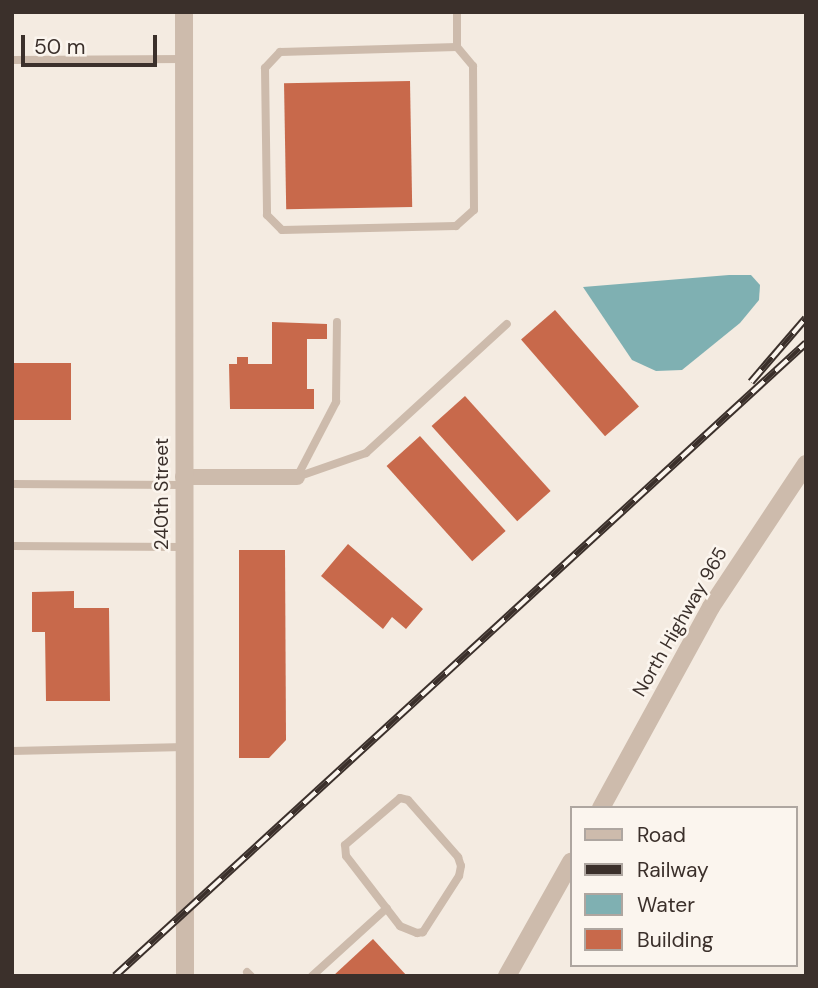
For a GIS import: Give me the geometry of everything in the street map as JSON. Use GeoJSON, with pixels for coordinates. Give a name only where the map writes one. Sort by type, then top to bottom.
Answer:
{"type":"FeatureCollection","features":[{"type":"Feature","properties":{"kind":"street","name":"240th Street"},"geometry":{"type":"LineString","coordinates":[[184,12],[185,976]]}},
{"type":"Feature","properties":{"kind":"street","name":"North Highway 965"},"geometry":{"type":"LineString","coordinates":[[602,806],[711,607],[806,464]]}},
{"type":"Feature","properties":{"kind":"street"},"geometry":{"type":"LineString","coordinates":[[183,481],[297,477]]}},
{"type":"Feature","properties":{"kind":"street"},"geometry":{"type":"LineString","coordinates":[[506,976],[570,864]]}},
{"type":"Feature","properties":{"kind":"lane"},"geometry":{"type":"LineString","coordinates":[[457,12],[457,47],[474,66],[474,210],[456,226],[282,230],[267,215],[265,68],[279,52],[457,47]]}},
{"type":"Feature","properties":{"kind":"lane"},"geometry":{"type":"LineString","coordinates":[[12,60],[184,59]]}},
{"type":"Feature","properties":{"kind":"lane"},"geometry":{"type":"LineString","coordinates":[[297,477],[336,402],[337,322]]}},
{"type":"Feature","properties":{"kind":"lane"},"geometry":{"type":"LineString","coordinates":[[297,477],[366,453],[507,324]]}},
{"type":"Feature","properties":{"kind":"lane"},"geometry":{"type":"LineString","coordinates":[[12,484],[183,481]]}},
{"type":"Feature","properties":{"kind":"lane"},"geometry":{"type":"LineString","coordinates":[[12,546],[183,547]]}},
{"type":"Feature","properties":{"kind":"lane"},"geometry":{"type":"LineString","coordinates":[[12,751],[185,747]]}},
{"type":"Feature","properties":{"kind":"lane"},"geometry":{"type":"LineString","coordinates":[[400,798],[408,800],[458,857],[461,866],[459,876],[423,932],[400,926],[387,908],[346,856],[345,845],[400,798]]}},
{"type":"Feature","properties":{"kind":"lane"},"geometry":{"type":"LineString","coordinates":[[312,976],[387,908]]}},
{"type":"Feature","properties":{"kind":"water"},"geometry":{"type":"Polygon","coordinates":[[[751,275],[760,285],[759,300],[740,323],[682,370],[656,371],[632,360],[583,287],[751,275]]]}},
{"type":"Feature","properties":{"kind":"building"},"geometry":{"type":"Polygon","coordinates":[[[410,81],[412,207],[286,209],[284,83],[410,81]]]}},
{"type":"Feature","properties":{"kind":"building"},"geometry":{"type":"Polygon","coordinates":[[[555,310],[639,407],[605,436],[521,340],[555,310]]]}},
{"type":"Feature","properties":{"kind":"building"},"geometry":{"type":"Polygon","coordinates":[[[272,322],[327,324],[327,339],[307,339],[307,389],[314,389],[314,409],[230,409],[229,364],[237,364],[237,357],[248,357],[248,364],[272,364],[272,322]]]}},
{"type":"Feature","properties":{"kind":"building"},"geometry":{"type":"Polygon","coordinates":[[[12,363],[71,363],[71,420],[12,420],[12,363]]]}},
{"type":"Feature","properties":{"kind":"building"},"geometry":{"type":"Polygon","coordinates":[[[465,396],[551,491],[517,521],[432,426],[465,396]]]}},
{"type":"Feature","properties":{"kind":"building"},"geometry":{"type":"Polygon","coordinates":[[[420,436],[506,531],[472,561],[387,466],[420,436]]]}},
{"type":"Feature","properties":{"kind":"building"},"geometry":{"type":"Polygon","coordinates":[[[348,544],[423,609],[406,629],[392,617],[383,629],[321,576],[348,544]]]}},
{"type":"Feature","properties":{"kind":"building"},"geometry":{"type":"Polygon","coordinates":[[[239,550],[285,550],[286,740],[269,758],[239,758],[239,550]]]}},
{"type":"Feature","properties":{"kind":"building"},"geometry":{"type":"Polygon","coordinates":[[[74,591],[74,608],[109,608],[110,701],[46,701],[45,632],[32,632],[32,592],[74,591]]]}},
{"type":"Feature","properties":{"kind":"building"},"geometry":{"type":"Polygon","coordinates":[[[373,939],[407,976],[333,976],[373,939]]]}},
{"type":"Feature","properties":{"kind":"railway"},"geometry":{"type":"LineString","coordinates":[[751,382],[806,318]]}},
{"type":"Feature","properties":{"kind":"railway"},"geometry":{"type":"LineString","coordinates":[[115,976],[806,343]]}}]}
